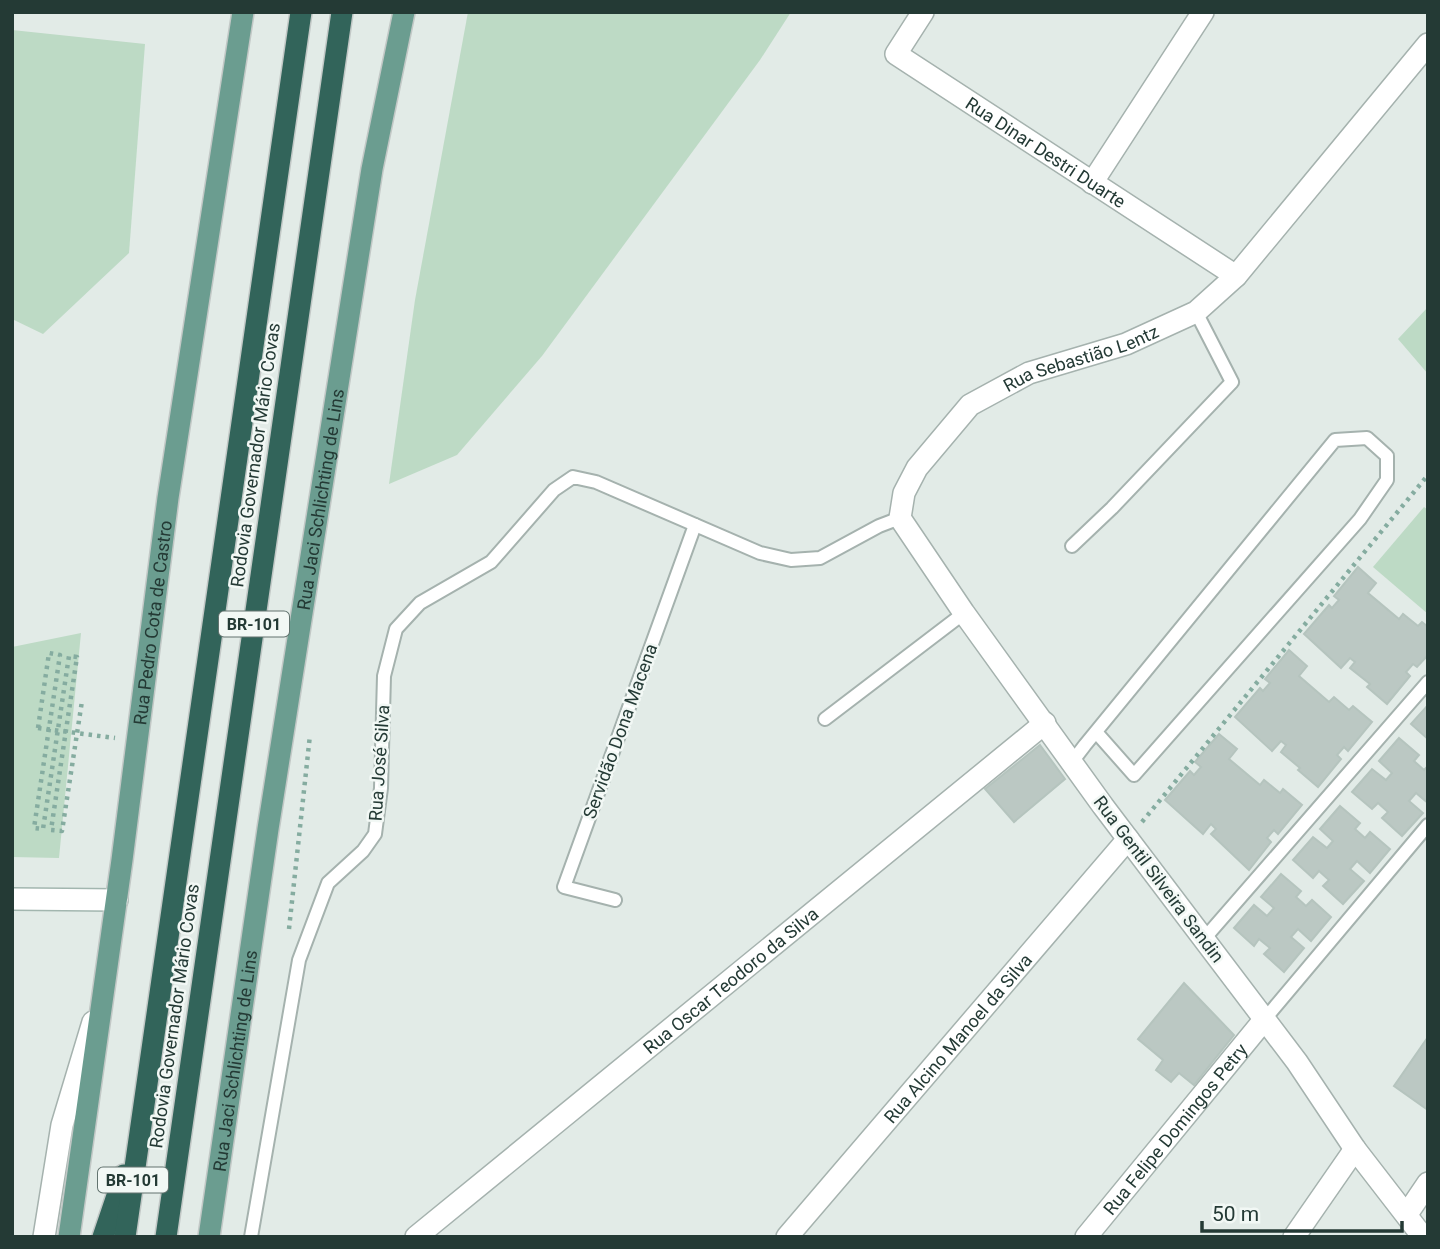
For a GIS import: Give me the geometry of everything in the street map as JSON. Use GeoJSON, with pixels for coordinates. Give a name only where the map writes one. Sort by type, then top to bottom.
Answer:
{"type":"FeatureCollection","features":[{"type":"Feature","properties":{"kind":"highway","name":"Rodovia Governador Mário Covas"},"geometry":{"type":"LineString","coordinates":[[125,1237],[301,12]]}},
{"type":"Feature","properties":{"kind":"highway","name":"Rodovia Governador Mário Covas"},"geometry":{"type":"LineString","coordinates":[[166,1237],[342,12]]}},
{"type":"Feature","properties":{"kind":"highway"},"geometry":{"type":"LineString","coordinates":[[103,1237],[141,1123]]}},
{"type":"Feature","properties":{"kind":"main road","name":"Rua Pedro Cota de Castro"},"geometry":{"type":"LineString","coordinates":[[69,1237],[117,900],[170,485],[243,12]]}},
{"type":"Feature","properties":{"kind":"main road","name":"Rua Jaci Schlichting de Lins"},"geometry":{"type":"LineString","coordinates":[[209,1237],[266,842],[361,238],[379,130],[404,12]]}},
{"type":"Feature","properties":{"kind":"street","name":"Rua Dinar Destri Duarte"},"geometry":{"type":"LineString","coordinates":[[922,12],[896,54],[1236,276]]}},
{"type":"Feature","properties":{"kind":"street"},"geometry":{"type":"LineString","coordinates":[[1092,183],[1203,12]]}},
{"type":"Feature","properties":{"kind":"street","name":"Rua Sebastião Lentz"},"geometry":{"type":"LineString","coordinates":[[900,518],[904,493],[917,468],[970,405],[1029,373],[1126,344],[1196,312],[1236,276],[1428,44]]}},
{"type":"Feature","properties":{"kind":"street","name":"Rua Gentil Silveira Sandin"},"geometry":{"type":"LineString","coordinates":[[900,518],[964,612],[1128,839],[1297,1062],[1355,1149],[1423,1237]]}},
{"type":"Feature","properties":{"kind":"street","name":"Rua Oscar Teodoro da Silva"},"geometry":{"type":"LineString","coordinates":[[416,1237],[1045,723]]}},
{"type":"Feature","properties":{"kind":"street","name":"Rua Alcino Manoel da Silva"},"geometry":{"type":"LineString","coordinates":[[786,1237],[1128,839]]}},
{"type":"Feature","properties":{"kind":"street"},"geometry":{"type":"LineString","coordinates":[[12,899],[117,900]]}},
{"type":"Feature","properties":{"kind":"street"},"geometry":{"type":"LineString","coordinates":[[44,1237],[62,1125],[103,994]]}},
{"type":"Feature","properties":{"kind":"street","name":"Rua Felipe Domingos Petry"},"geometry":{"type":"LineString","coordinates":[[1086,1237],[1264,1020]]}},
{"type":"Feature","properties":{"kind":"street"},"geometry":{"type":"LineString","coordinates":[[1294,1237],[1355,1149]]}},
{"type":"Feature","properties":{"kind":"street"},"geometry":{"type":"LineString","coordinates":[[1407,1214],[1428,1183]]}},
{"type":"Feature","properties":{"kind":"lane"},"geometry":{"type":"LineString","coordinates":[[1072,546],[1232,382],[1196,312]]}},
{"type":"Feature","properties":{"kind":"lane"},"geometry":{"type":"LineString","coordinates":[[1072,762],[1096,732],[1335,440],[1367,438],[1387,456],[1387,480],[1360,519],[1134,775],[1096,732]]}},
{"type":"Feature","properties":{"kind":"lane","name":"Rua José Silva"},"geometry":{"type":"LineString","coordinates":[[251,1237],[299,960],[328,883],[363,852],[375,834],[380,788],[384,676],[396,629],[420,603],[491,562],[554,490],[573,477],[596,482],[695,525]]}},
{"type":"Feature","properties":{"kind":"lane"},"geometry":{"type":"LineString","coordinates":[[695,525],[760,553],[791,560],[820,558],[879,526],[900,518]]}},
{"type":"Feature","properties":{"kind":"lane","name":"Servidão Dona Macena"},"geometry":{"type":"LineString","coordinates":[[615,900],[564,887],[695,525]]}},
{"type":"Feature","properties":{"kind":"lane"},"geometry":{"type":"LineString","coordinates":[[825,719],[964,612]]}},
{"type":"Feature","properties":{"kind":"lane"},"geometry":{"type":"LineString","coordinates":[[1204,939],[1428,682]]}},
{"type":"Feature","properties":{"kind":"lane"},"geometry":{"type":"LineString","coordinates":[[1264,1020],[1428,825]]}},
{"type":"Feature","properties":{"kind":"path"},"geometry":{"type":"LineString","coordinates":[[1128,839],[1428,475]]}},
{"type":"Feature","properties":{"kind":"path"},"geometry":{"type":"LineString","coordinates":[[82,701],[62,831],[51,830],[76,657],[69,656],[43,829],[34,828],[60,655],[49,653],[38,728],[137,740]]}},
{"type":"Feature","properties":{"kind":"path"},"geometry":{"type":"LineString","coordinates":[[299,960],[288,925],[310,735]]}},
{"type":"Feature","properties":{"kind":"green space"},"geometry":{"type":"Polygon","coordinates":[[[468,12],[791,12],[760,60],[542,356],[457,455],[389,484],[415,300],[468,12]]]}},
{"type":"Feature","properties":{"kind":"green space"},"geometry":{"type":"Polygon","coordinates":[[[12,30],[145,44],[129,253],[43,334],[12,319],[12,30]]]}},
{"type":"Feature","properties":{"kind":"green space"},"geometry":{"type":"Polygon","coordinates":[[[1428,307],[1428,374],[1398,339],[1428,307]]]}},
{"type":"Feature","properties":{"kind":"green space"},"geometry":{"type":"Polygon","coordinates":[[[1424,507],[1428,510],[1428,614],[1373,567],[1424,507]]]}},
{"type":"Feature","properties":{"kind":"green space"},"geometry":{"type":"Polygon","coordinates":[[[81,633],[59,858],[12,857],[12,647],[81,633]]]}},
{"type":"Feature","properties":{"kind":"building"},"geometry":{"type":"Polygon","coordinates":[[[1358,567],[1376,583],[1368,593],[1399,619],[1403,614],[1418,626],[1422,622],[1428,627],[1428,655],[1417,667],[1413,664],[1406,672],[1410,676],[1387,704],[1367,687],[1370,684],[1350,668],[1355,662],[1350,658],[1341,668],[1304,634],[1329,605],[1332,608],[1339,600],[1334,596],[1358,567]]]}},
{"type":"Feature","properties":{"kind":"building"},"geometry":{"type":"Polygon","coordinates":[[[1289,650],[1307,666],[1299,676],[1329,702],[1334,697],[1349,710],[1353,706],[1372,722],[1348,751],[1344,747],[1337,755],[1341,759],[1318,787],[1281,752],[1286,745],[1281,741],[1272,751],[1235,717],[1260,688],[1263,691],[1270,683],[1265,679],[1289,650]]]}},
{"type":"Feature","properties":{"kind":"building"},"geometry":{"type":"Polygon","coordinates":[[[1428,705],[1428,739],[1411,724],[1428,705]]]}},
{"type":"Feature","properties":{"kind":"building"},"geometry":{"type":"Polygon","coordinates":[[[1219,734],[1237,749],[1229,759],[1260,785],[1264,780],[1280,793],[1283,789],[1302,805],[1278,834],[1274,830],[1267,838],[1271,842],[1249,870],[1211,834],[1216,829],[1211,824],[1203,834],[1165,800],[1190,771],[1194,775],[1201,767],[1195,762],[1219,734]]]}},
{"type":"Feature","properties":{"kind":"building"},"geometry":{"type":"Polygon","coordinates":[[[1399,738],[1419,755],[1414,761],[1424,770],[1428,766],[1428,803],[1416,793],[1409,801],[1423,813],[1402,836],[1382,818],[1388,812],[1378,803],[1372,809],[1352,792],[1372,769],[1386,780],[1392,773],[1379,761],[1399,738]]]}},
{"type":"Feature","properties":{"kind":"building"},"geometry":{"type":"Polygon","coordinates":[[[1040,745],[1065,779],[1014,822],[985,789],[1040,745]]]}},
{"type":"Feature","properties":{"kind":"building"},"geometry":{"type":"Polygon","coordinates":[[[1340,806],[1360,823],[1355,829],[1365,838],[1370,832],[1390,849],[1370,873],[1357,861],[1350,869],[1364,881],[1343,904],[1323,886],[1329,880],[1319,871],[1313,878],[1293,860],[1313,837],[1327,848],[1333,841],[1320,829],[1340,806]]]}},
{"type":"Feature","properties":{"kind":"building"},"geometry":{"type":"Polygon","coordinates":[[[1281,874],[1301,891],[1296,897],[1306,906],[1312,900],[1331,917],[1311,941],[1298,929],[1291,937],[1304,948],[1284,972],[1264,954],[1270,948],[1259,939],[1254,946],[1234,928],[1254,905],[1267,916],[1274,908],[1261,897],[1281,874]]]}},
{"type":"Feature","properties":{"kind":"building"},"geometry":{"type":"Polygon","coordinates":[[[1184,983],[1234,1035],[1194,1085],[1179,1073],[1171,1082],[1156,1070],[1163,1060],[1138,1039],[1184,983]]]}},
{"type":"Feature","properties":{"kind":"building"},"geometry":{"type":"Polygon","coordinates":[[[1428,1037],[1428,1110],[1394,1086],[1428,1037]]]}}]}
